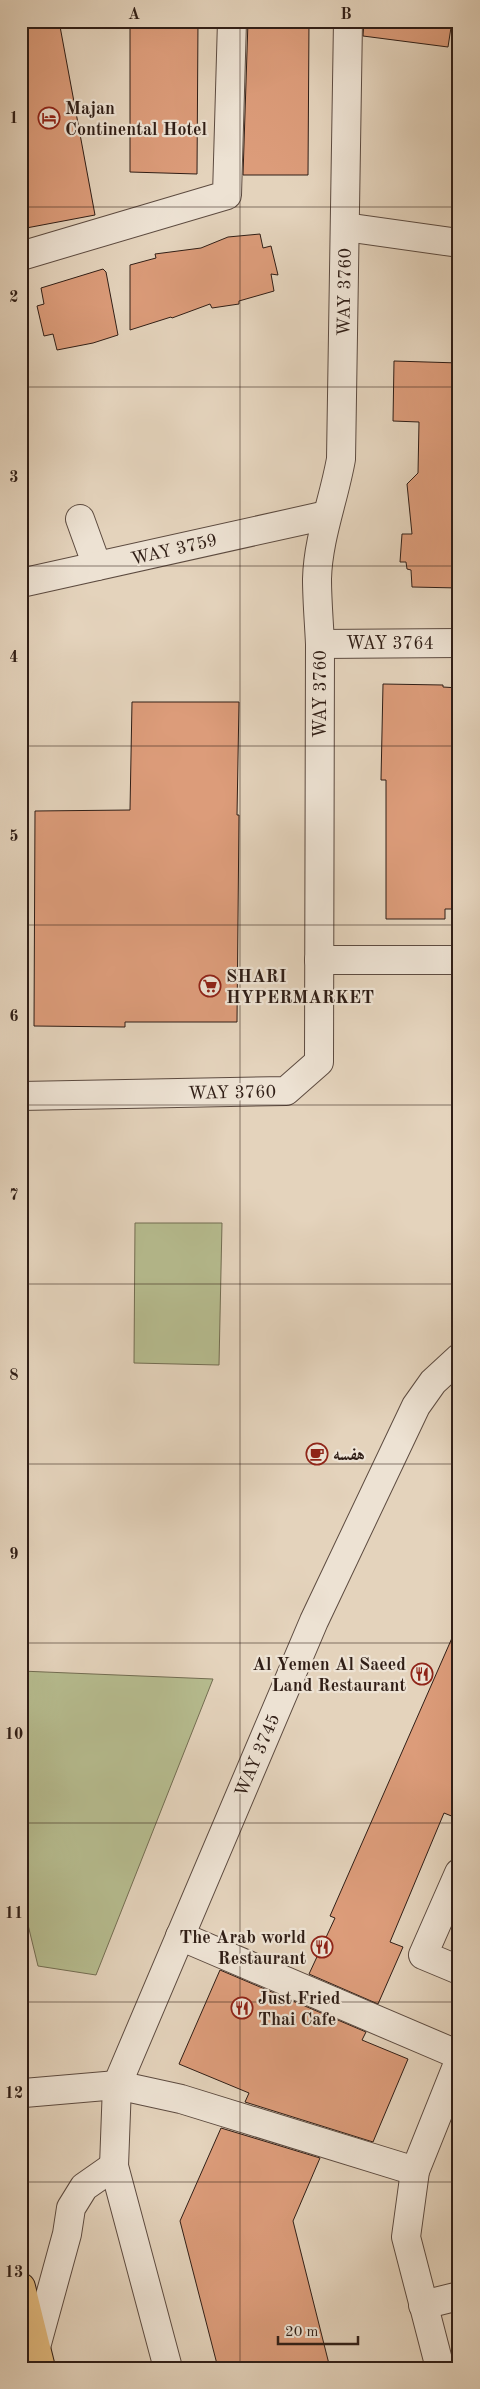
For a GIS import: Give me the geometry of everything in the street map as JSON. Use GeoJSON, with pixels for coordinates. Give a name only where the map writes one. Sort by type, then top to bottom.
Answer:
{"type":"FeatureCollection","features":[{"type":"Feature","properties":{"kind":"main road"},"geometry":{"type":"LineString","coordinates":[[21,2287],[39,2357]]}},
{"type":"Feature","properties":{"kind":"street"},"geometry":{"type":"LineString","coordinates":[[21,256],[227,195],[232,21]]}},
{"type":"Feature","properties":{"kind":"street","name":"WAY 3760"},"geometry":{"type":"LineString","coordinates":[[21,1096],[286,1091],[319,1062],[320,644],[317,578],[327,515],[336,488],[341,459],[348,21]]}},
{"type":"Feature","properties":{"kind":"street"},"geometry":{"type":"LineString","coordinates":[[344,227],[459,243]]}},
{"type":"Feature","properties":{"kind":"street","name":"WAY 3759"},"geometry":{"type":"LineString","coordinates":[[21,583],[327,515]]}},
{"type":"Feature","properties":{"kind":"street"},"geometry":{"type":"LineString","coordinates":[[80,519],[97,566]]}},
{"type":"Feature","properties":{"kind":"street","name":"WAY 3764"},"geometry":{"type":"LineString","coordinates":[[320,644],[459,643]]}},
{"type":"Feature","properties":{"kind":"street"},"geometry":{"type":"LineString","coordinates":[[319,960],[459,960]]}},
{"type":"Feature","properties":{"kind":"street","name":"WAY 3745"},"geometry":{"type":"LineString","coordinates":[[117,2085],[314,1622],[416,1406],[433,1382],[459,1358]]}},
{"type":"Feature","properties":{"kind":"street"},"geometry":{"type":"LineString","coordinates":[[459,1872],[424,1956],[459,1970]]}},
{"type":"Feature","properties":{"kind":"street"},"geometry":{"type":"LineString","coordinates":[[180,1936],[459,2055]]}},
{"type":"Feature","properties":{"kind":"street"},"geometry":{"type":"LineString","coordinates":[[440,2368],[406,2237],[414,2171],[459,2061]]}},
{"type":"Feature","properties":{"kind":"street"},"geometry":{"type":"LineString","coordinates":[[117,2085],[114,2166],[168,2368]]}},
{"type":"Feature","properties":{"kind":"street"},"geometry":{"type":"LineString","coordinates":[[21,2091],[24,2093],[117,2085],[181,2099],[414,2171]]}},
{"type":"Feature","properties":{"kind":"street"},"geometry":{"type":"LineString","coordinates":[[39,2357],[67,2234],[71,2208],[84,2187],[114,2166]]}},
{"type":"Feature","properties":{"kind":"street"},"geometry":{"type":"LineString","coordinates":[[424,2305],[459,2296]]}},
{"type":"Feature","properties":{"kind":"green space"},"geometry":{"type":"Polygon","coordinates":[[[135,1223],[222,1223],[219,1365],[134,1363],[135,1223]]]}},
{"type":"Feature","properties":{"kind":"green space"},"geometry":{"type":"Polygon","coordinates":[[[21,1671],[213,1679],[96,1975],[38,1966],[21,1896],[21,1671]]]}},
{"type":"Feature","properties":{"kind":"building","name":"Majan Continental Hotel"},"geometry":{"type":"Polygon","coordinates":[[[21,21],[59,21],[95,215],[21,229],[21,21]]]}},
{"type":"Feature","properties":{"kind":"building"},"geometry":{"type":"Polygon","coordinates":[[[130,21],[198,21],[197,174],[130,172],[130,21]]]}},
{"type":"Feature","properties":{"kind":"building"},"geometry":{"type":"Polygon","coordinates":[[[248,21],[309,21],[308,175],[243,175],[248,21]]]}},
{"type":"Feature","properties":{"kind":"building"},"geometry":{"type":"Polygon","coordinates":[[[364,21],[452,21],[448,47],[363,36],[364,21]]]}},
{"type":"Feature","properties":{"kind":"building"},"geometry":{"type":"Polygon","coordinates":[[[260,234],[263,248],[271,246],[278,275],[271,274],[274,291],[239,301],[239,304],[212,308],[210,304],[172,318],[130,330],[130,265],[156,258],[155,254],[201,248],[228,237],[260,234]]]}},
{"type":"Feature","properties":{"kind":"building"},"geometry":{"type":"Polygon","coordinates":[[[103,269],[106,272],[118,335],[93,343],[57,350],[53,334],[44,336],[37,306],[44,304],[41,288],[103,269]]]}},
{"type":"Feature","properties":{"kind":"building"},"geometry":{"type":"Polygon","coordinates":[[[394,361],[459,363],[459,588],[412,587],[411,570],[407,569],[406,562],[400,562],[402,534],[412,534],[407,484],[418,473],[419,422],[393,421],[394,361]]]}},
{"type":"Feature","properties":{"kind":"building"},"geometry":{"type":"Polygon","coordinates":[[[383,684],[443,685],[443,687],[459,688],[459,909],[445,909],[445,919],[386,919],[386,780],[381,780],[383,684]]]}},
{"type":"Feature","properties":{"kind":"building"},"geometry":{"type":"Polygon","coordinates":[[[132,702],[239,702],[237,1022],[125,1022],[125,1027],[34,1026],[35,811],[130,810],[132,702]]]}},
{"type":"Feature","properties":{"kind":"building"},"geometry":{"type":"Polygon","coordinates":[[[459,1622],[459,1819],[444,1813],[390,1942],[403,1947],[378,2004],[309,1974],[335,1918],[330,1916],[459,1622]]]}},
{"type":"Feature","properties":{"kind":"building"},"geometry":{"type":"Polygon","coordinates":[[[220,1970],[366,2032],[362,2040],[408,2059],[373,2142],[245,2102],[249,2093],[179,2064],[220,1970]]]}},
{"type":"Feature","properties":{"kind":"building"},"geometry":{"type":"Polygon","coordinates":[[[221,2128],[320,2158],[293,2221],[330,2368],[218,2368],[180,2221],[221,2128]]]}},
{"type":"Feature","properties":{"kind":"place","name":"Majan Continental Hotel"},"geometry":{"type":"Point","coordinates":[49,118]}},
{"type":"Feature","properties":{"kind":"place","name":"SHARI HYPERMARKET"},"geometry":{"type":"Point","coordinates":[210,986]}},
{"type":"Feature","properties":{"kind":"place","name":"هفسه"},"geometry":{"type":"Point","coordinates":[317,1454]}},
{"type":"Feature","properties":{"kind":"place","name":"Al Yemen Al Saeed Land Restaurant"},"geometry":{"type":"Point","coordinates":[422,1674]}},
{"type":"Feature","properties":{"kind":"place","name":"The Arab world Restaurant"},"geometry":{"type":"Point","coordinates":[322,1947]}},
{"type":"Feature","properties":{"kind":"place","name":"Just Fried Thai Cafe"},"geometry":{"type":"Point","coordinates":[242,2008]}}]}
